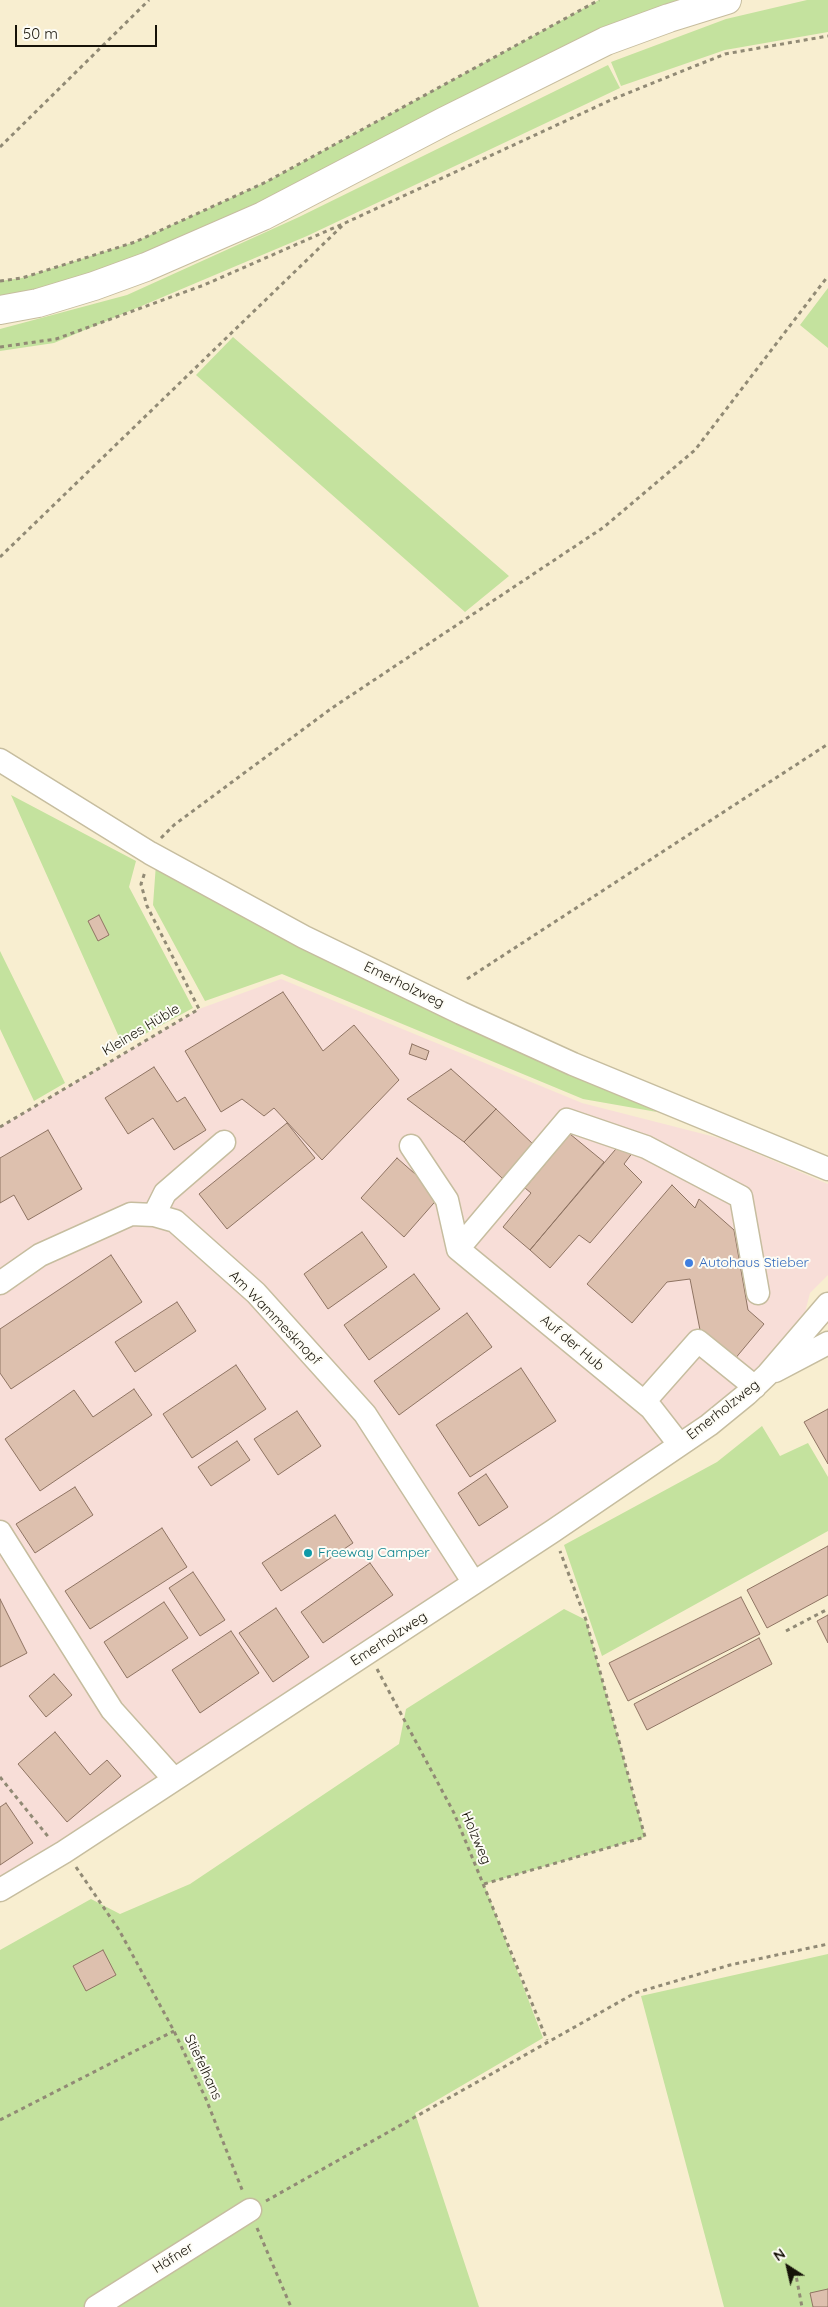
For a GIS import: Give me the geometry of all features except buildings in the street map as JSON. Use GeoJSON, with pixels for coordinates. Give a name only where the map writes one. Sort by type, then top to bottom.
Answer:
{"type":"FeatureCollection","features":[{"type":"Feature","properties":{"kind":"main road"},"geometry":{"type":"LineString","coordinates":[[0,310],[47,300],[146,267],[263,216],[444,121],[606,41],[669,18],[727,0]]}},
{"type":"Feature","properties":{"kind":"street","name":"Emerholzweg"},"geometry":{"type":"LineString","coordinates":[[0,760],[150,853],[304,937],[573,1064],[828,1169]]}},
{"type":"Feature","properties":{"kind":"street"},"geometry":{"type":"LineString","coordinates":[[458,1249],[567,1120],[646,1147],[741,1197],[758,1293]]}},
{"type":"Feature","properties":{"kind":"street"},"geometry":{"type":"LineString","coordinates":[[154,1215],[165,1193],[224,1142]]}},
{"type":"Feature","properties":{"kind":"street"},"geometry":{"type":"LineString","coordinates":[[411,1146],[447,1200],[458,1249]]}},
{"type":"Feature","properties":{"kind":"street","name":"Am Wammesknopf"},"geometry":{"type":"LineString","coordinates":[[0,1283],[40,1255],[131,1214],[154,1215],[175,1221],[256,1293],[365,1414],[474,1583]]}},
{"type":"Feature","properties":{"kind":"street","name":"Auf der Hub"},"geometry":{"type":"LineString","coordinates":[[458,1249],[651,1408],[679,1444]]}},
{"type":"Feature","properties":{"kind":"street","name":"Emerholzweg"},"geometry":{"type":"LineString","coordinates":[[0,1890],[64,1852],[368,1653],[709,1425],[761,1381],[828,1304]]}},
{"type":"Feature","properties":{"kind":"street"},"geometry":{"type":"LineString","coordinates":[[644,1402],[698,1340],[761,1381]]}},
{"type":"Feature","properties":{"kind":"street","name":"Emerholzweg"},"geometry":{"type":"LineString","coordinates":[[761,1381],[828,1343]]}},
{"type":"Feature","properties":{"kind":"street"},"geometry":{"type":"LineString","coordinates":[[0,1532],[112,1710],[174,1780]]}},
{"type":"Feature","properties":{"kind":"street","name":"Häfner"},"geometry":{"type":"LineString","coordinates":[[96,2307],[250,2210]]}},
{"type":"Feature","properties":{"kind":"path"},"geometry":{"type":"LineString","coordinates":[[0,147],[149,0]]}},
{"type":"Feature","properties":{"kind":"path"},"geometry":{"type":"LineString","coordinates":[[0,281],[22,278],[135,242],[266,182],[599,0]]}},
{"type":"Feature","properties":{"kind":"path"},"geometry":{"type":"LineString","coordinates":[[0,347],[56,339],[204,285],[345,223],[613,99],[725,54],[828,36]]}},
{"type":"Feature","properties":{"kind":"path"},"geometry":{"type":"LineString","coordinates":[[0,557],[345,223]]}},
{"type":"Feature","properties":{"kind":"path"},"geometry":{"type":"LineString","coordinates":[[150,853],[160,838],[174,825],[332,708],[604,527],[695,450],[828,276]]}},
{"type":"Feature","properties":{"kind":"path"},"geometry":{"type":"LineString","coordinates":[[467,979],[828,744]]}},
{"type":"Feature","properties":{"kind":"path","name":"Kleines Hüble"},"geometry":{"type":"LineString","coordinates":[[0,1127],[198,1009],[147,906],[141,884],[150,853]]}},
{"type":"Feature","properties":{"kind":"path"},"geometry":{"type":"LineString","coordinates":[[484,1884],[645,1837],[586,1620],[553,1531]]}},
{"type":"Feature","properties":{"kind":"path"},"geometry":{"type":"LineString","coordinates":[[786,1631],[828,1609]]}},
{"type":"Feature","properties":{"kind":"path","name":"Holzweg"},"geometry":{"type":"LineString","coordinates":[[368,1653],[454,1813],[547,2040]]}},
{"type":"Feature","properties":{"kind":"path","name":"Stiefelhans"},"geometry":{"type":"LineString","coordinates":[[0,1777],[53,1843],[64,1852],[119,1930],[174,2031],[206,2099],[291,2307]]}},
{"type":"Feature","properties":{"kind":"path"},"geometry":{"type":"LineString","coordinates":[[250,2210],[547,2040],[635,1992],[730,1965],[828,1944]]}},
{"type":"Feature","properties":{"kind":"path"},"geometry":{"type":"LineString","coordinates":[[0,2120],[174,2031]]}},
{"type":"Feature","properties":{"kind":"path"},"geometry":{"type":"LineString","coordinates":[[795,2270],[802,2307]]}},
{"type":"Feature","properties":{"kind":"shaded area"},"geometry":{"type":"Polygon","coordinates":[[[281,979],[582,1103],[723,1139],[828,1184],[828,1275],[810,1293],[799,1336],[735,1404],[0,1890],[0,1127],[199,1009],[281,979]]]}},
{"type":"Feature","properties":{"kind":"green space"},"geometry":{"type":"Polygon","coordinates":[[[599,0],[727,0],[669,18],[263,216],[0,310],[0,281],[22,278],[135,242],[266,182],[599,0]]]}},
{"type":"Feature","properties":{"kind":"green space"},"geometry":{"type":"Polygon","coordinates":[[[807,0],[828,0],[828,32],[725,50],[621,86],[611,62],[726,19],[807,0]]]}},
{"type":"Feature","properties":{"kind":"green space"},"geometry":{"type":"Polygon","coordinates":[[[608,65],[620,88],[307,236],[54,343],[0,351],[0,329],[127,295],[299,217],[608,65]]]}},
{"type":"Feature","properties":{"kind":"green space"},"geometry":{"type":"Polygon","coordinates":[[[828,288],[828,348],[800,325],[828,288]]]}},
{"type":"Feature","properties":{"kind":"green space"},"geometry":{"type":"Polygon","coordinates":[[[233,337],[509,576],[465,612],[196,375],[233,337]]]}},
{"type":"Feature","properties":{"kind":"green space"},"geometry":{"type":"Polygon","coordinates":[[[11,795],[136,861],[129,887],[193,1008],[123,1046],[11,795]]]}},
{"type":"Feature","properties":{"kind":"green space"},"geometry":{"type":"Polygon","coordinates":[[[156,864],[312,954],[657,1112],[583,1099],[282,974],[205,1001],[153,905],[156,864]]]}},
{"type":"Feature","properties":{"kind":"green space"},"geometry":{"type":"Polygon","coordinates":[[[0,951],[65,1083],[34,1101],[0,1029],[0,951]]]}},
{"type":"Feature","properties":{"kind":"green space"},"geometry":{"type":"Polygon","coordinates":[[[762,1426],[780,1456],[808,1443],[828,1477],[828,1531],[602,1656],[564,1545],[717,1462],[762,1426]]]}},
{"type":"Feature","properties":{"kind":"green space"},"geometry":{"type":"Polygon","coordinates":[[[564,1609],[586,1620],[645,1837],[484,1884],[543,2038],[415,2113],[479,2307],[0,2307],[0,1950],[91,1899],[120,1914],[190,1884],[399,1744],[406,1709],[564,1609]]]}},
{"type":"Feature","properties":{"kind":"green space"},"geometry":{"type":"Polygon","coordinates":[[[828,1954],[828,2307],[724,2307],[641,1996],[828,1954]]]}},
{"type":"Feature","properties":{"kind":"place","name":"Autohaus Stieber"},"geometry":{"type":"Point","coordinates":[689,1263]}},
{"type":"Feature","properties":{"kind":"place","name":"Freeway Camper"},"geometry":{"type":"Point","coordinates":[308,1553]}}]}
